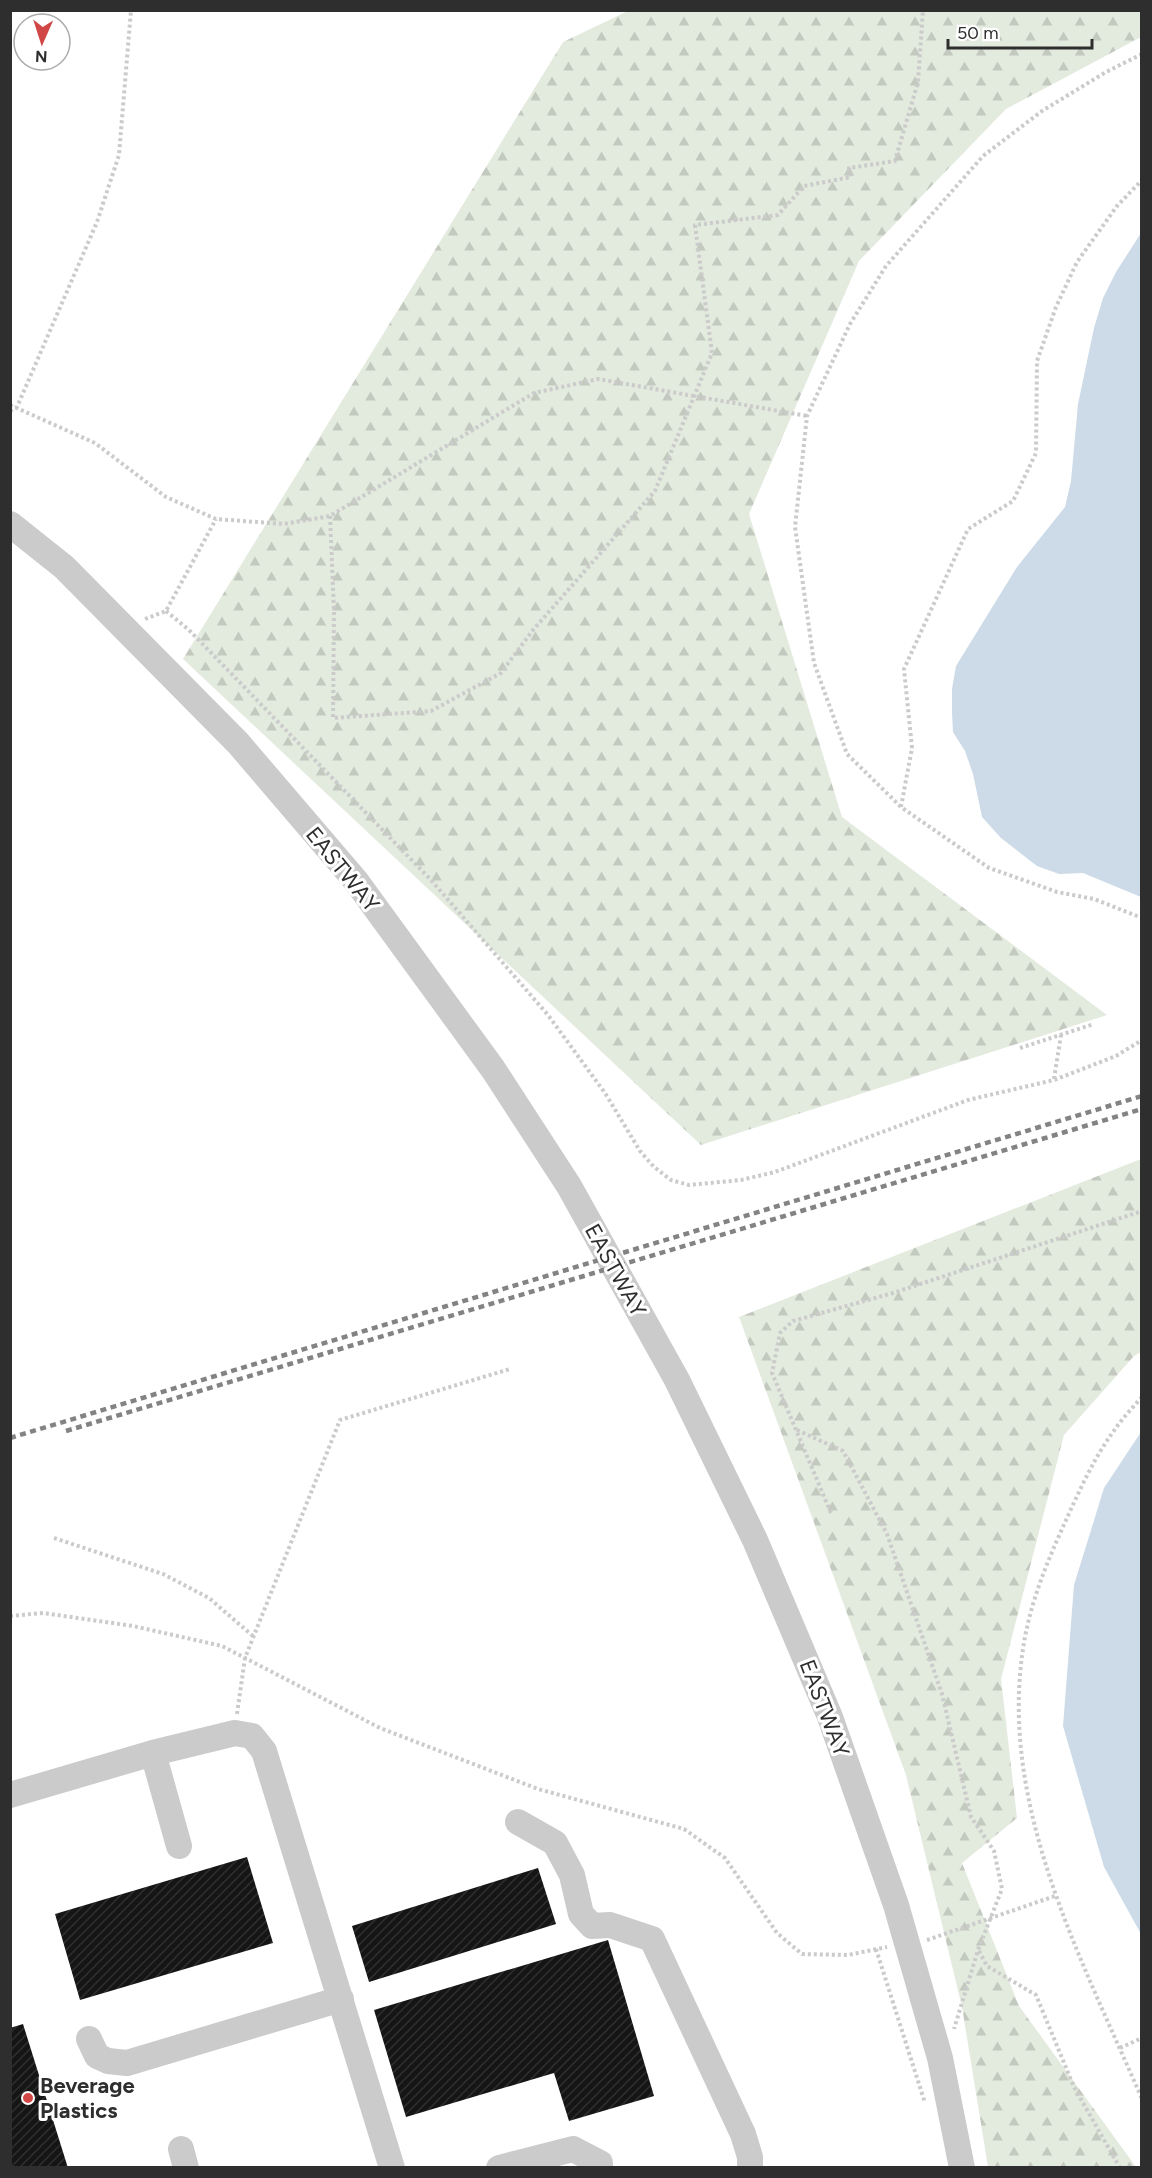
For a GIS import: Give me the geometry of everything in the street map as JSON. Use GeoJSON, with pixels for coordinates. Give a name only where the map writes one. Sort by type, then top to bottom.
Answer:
{"type":"FeatureCollection","features":[{"type":"Feature","properties":{"kind":"street","name":"EASTWAY"},"geometry":{"type":"LineString","coordinates":[[10,524],[64,567],[238,742],[356,881],[493,1069],[569,1186],[677,1380],[755,1540],[830,1717],[896,1905],[940,2058],[962,2168]]}},
{"type":"Feature","properties":{"kind":"street"},"geometry":{"type":"LineString","coordinates":[[10,1795],[153,1753],[234,1733],[252,1736],[264,1751],[392,2168]]}},
{"type":"Feature","properties":{"kind":"street"},"geometry":{"type":"LineString","coordinates":[[153,1753],[179,1846]]}},
{"type":"Feature","properties":{"kind":"street"},"geometry":{"type":"LineString","coordinates":[[518,1822],[555,1843],[572,1875],[581,1914],[592,1926],[610,1925],[652,1939],[743,2134],[750,2157],[750,2168]]}},
{"type":"Feature","properties":{"kind":"street"},"geometry":{"type":"LineString","coordinates":[[89,2038],[97,2056],[108,2061],[127,2062],[341,1999]]}},
{"type":"Feature","properties":{"kind":"street"},"geometry":{"type":"LineString","coordinates":[[499,2168],[573,2149],[600,2163],[600,2168]]}},
{"type":"Feature","properties":{"kind":"path"},"geometry":{"type":"LineString","coordinates":[[10,411],[17,407],[97,222],[119,155],[131,10]]}},
{"type":"Feature","properties":{"kind":"path"},"geometry":{"type":"LineString","coordinates":[[330,516],[334,611],[333,718],[431,711],[501,673],[533,630],[655,491],[712,354],[695,225],[778,215],[804,186],[851,177],[849,168],[895,161],[918,82],[923,10]]}},
{"type":"Feature","properties":{"kind":"path"},"geometry":{"type":"LineString","coordinates":[[1142,54],[1106,72],[1042,111],[984,156],[886,266],[850,324],[807,416],[795,527],[814,663],[847,754],[901,807],[989,867],[1058,892],[1094,899],[1142,918]]}},
{"type":"Feature","properties":{"kind":"path"},"geometry":{"type":"LineString","coordinates":[[901,807],[912,748],[904,669],[968,529],[1012,501],[1036,453],[1037,361],[1056,307],[1077,262],[1117,206],[1142,180]]}},
{"type":"Feature","properties":{"kind":"path"},"geometry":{"type":"LineString","coordinates":[[10,405],[95,443],[166,497],[216,519],[284,524],[330,516],[534,393],[598,379],[807,416]]}},
{"type":"Feature","properties":{"kind":"path"},"geometry":{"type":"LineString","coordinates":[[126,630],[147,617],[166,611],[216,519]]}},
{"type":"Feature","properties":{"kind":"path"},"geometry":{"type":"LineString","coordinates":[[166,611],[189,630],[431,880],[548,1015],[605,1093],[640,1151],[654,1167],[671,1180],[689,1185],[741,1180],[776,1172],[968,1100],[1054,1080],[1116,1056],[1142,1040]]}},
{"type":"Feature","properties":{"kind":"path"},"geometry":{"type":"LineString","coordinates":[[1020,1048],[1094,1024]]}},
{"type":"Feature","properties":{"kind":"path"},"geometry":{"type":"LineString","coordinates":[[1054,1080],[1061,1035]]}},
{"type":"Feature","properties":{"kind":"path"},"geometry":{"type":"LineString","coordinates":[[831,1513],[772,1373],[780,1333],[794,1321],[893,1293],[1142,1211]]}},
{"type":"Feature","properties":{"kind":"path"},"geometry":{"type":"LineString","coordinates":[[234,1733],[245,1658],[340,1420],[510,1369]]}},
{"type":"Feature","properties":{"kind":"path"},"geometry":{"type":"LineString","coordinates":[[1142,1397],[1112,1433],[1082,1485],[1048,1561],[1032,1607],[1023,1649],[1019,1707],[1023,1764],[1029,1804],[1055,1896],[1142,2099]]}},
{"type":"Feature","properties":{"kind":"path"},"geometry":{"type":"LineString","coordinates":[[797,1430],[843,1451],[887,1534],[942,1694],[971,1817],[994,1851],[1002,1889],[978,1950],[958,2021],[940,2058]]}},
{"type":"Feature","properties":{"kind":"path"},"geometry":{"type":"LineString","coordinates":[[54,1538],[163,1574],[209,1598],[254,1637]]}},
{"type":"Feature","properties":{"kind":"path"},"geometry":{"type":"LineString","coordinates":[[10,1616],[43,1613],[133,1626],[222,1646],[380,1728],[538,1789],[684,1829],[725,1858],[777,1933],[802,1954],[849,1955],[897,1946]]}},
{"type":"Feature","properties":{"kind":"path"},"geometry":{"type":"LineString","coordinates":[[917,1942],[937,1938],[1055,1896]]}},
{"type":"Feature","properties":{"kind":"path"},"geometry":{"type":"LineString","coordinates":[[876,1949],[925,2104]]}},
{"type":"Feature","properties":{"kind":"path"},"geometry":{"type":"LineString","coordinates":[[978,1950],[987,1966],[1036,1995],[1074,2087],[1120,2168]]}},
{"type":"Feature","properties":{"kind":"path"},"geometry":{"type":"LineString","coordinates":[[1120,2048],[1142,2038]]}},
{"type":"Feature","properties":{"kind":"green space"},"geometry":{"type":"Polygon","coordinates":[[[628,11],[1141,11],[1141,37],[1006,109],[859,261],[749,514],[842,817],[1107,1015],[701,1145],[183,659],[563,42],[628,11]]]}},
{"type":"Feature","properties":{"kind":"green space"},"geometry":{"type":"Polygon","coordinates":[[[1141,1159],[1141,1352],[1134,1356],[1064,1435],[1001,1679],[1017,1818],[962,1863],[1019,2006],[1136,2167],[988,2167],[962,2007],[906,1775],[739,1317],[1141,1159]]]}},
{"type":"Feature","properties":{"kind":"water"},"geometry":{"type":"Polygon","coordinates":[[[1141,233],[1141,897],[1083,873],[1059,874],[1037,866],[1001,838],[982,817],[973,774],[965,751],[953,732],[952,689],[956,666],[1017,567],[1065,507],[1071,481],[1078,404],[1094,328],[1103,298],[1116,272],[1141,233]]]}},
{"type":"Feature","properties":{"kind":"water"},"geometry":{"type":"Polygon","coordinates":[[[1141,1432],[1141,1934],[1104,1867],[1063,1726],[1074,1585],[1104,1488],[1141,1432]]]}},
{"type":"Feature","properties":{"kind":"building"},"geometry":{"type":"Polygon","coordinates":[[[247,1857],[273,1943],[80,2000],[55,1914],[247,1857]]]}},
{"type":"Feature","properties":{"kind":"building"},"geometry":{"type":"Polygon","coordinates":[[[538,1868],[556,1924],[369,1982],[352,1926],[538,1868]]]}},
{"type":"Feature","properties":{"kind":"building"},"geometry":{"type":"Polygon","coordinates":[[[608,1940],[654,2096],[569,2121],[554,2073],[406,2117],[374,2010],[608,1940]]]}},
{"type":"Feature","properties":{"kind":"building","name":"Beverage Plastics"},"geometry":{"type":"Polygon","coordinates":[[[23,2024],[68,2168],[10,2168],[10,2028],[23,2024]]]}},
{"type":"Feature","properties":{"kind":"railway"},"geometry":{"type":"LineString","coordinates":[[10,1438],[1142,1096]]}},
{"type":"Feature","properties":{"kind":"railway"},"geometry":{"type":"LineString","coordinates":[[66,1431],[1142,1109]]}},
{"type":"Feature","properties":{"kind":"place","name":"Beverage Plastics"},"geometry":{"type":"Point","coordinates":[28,2098]}}]}
